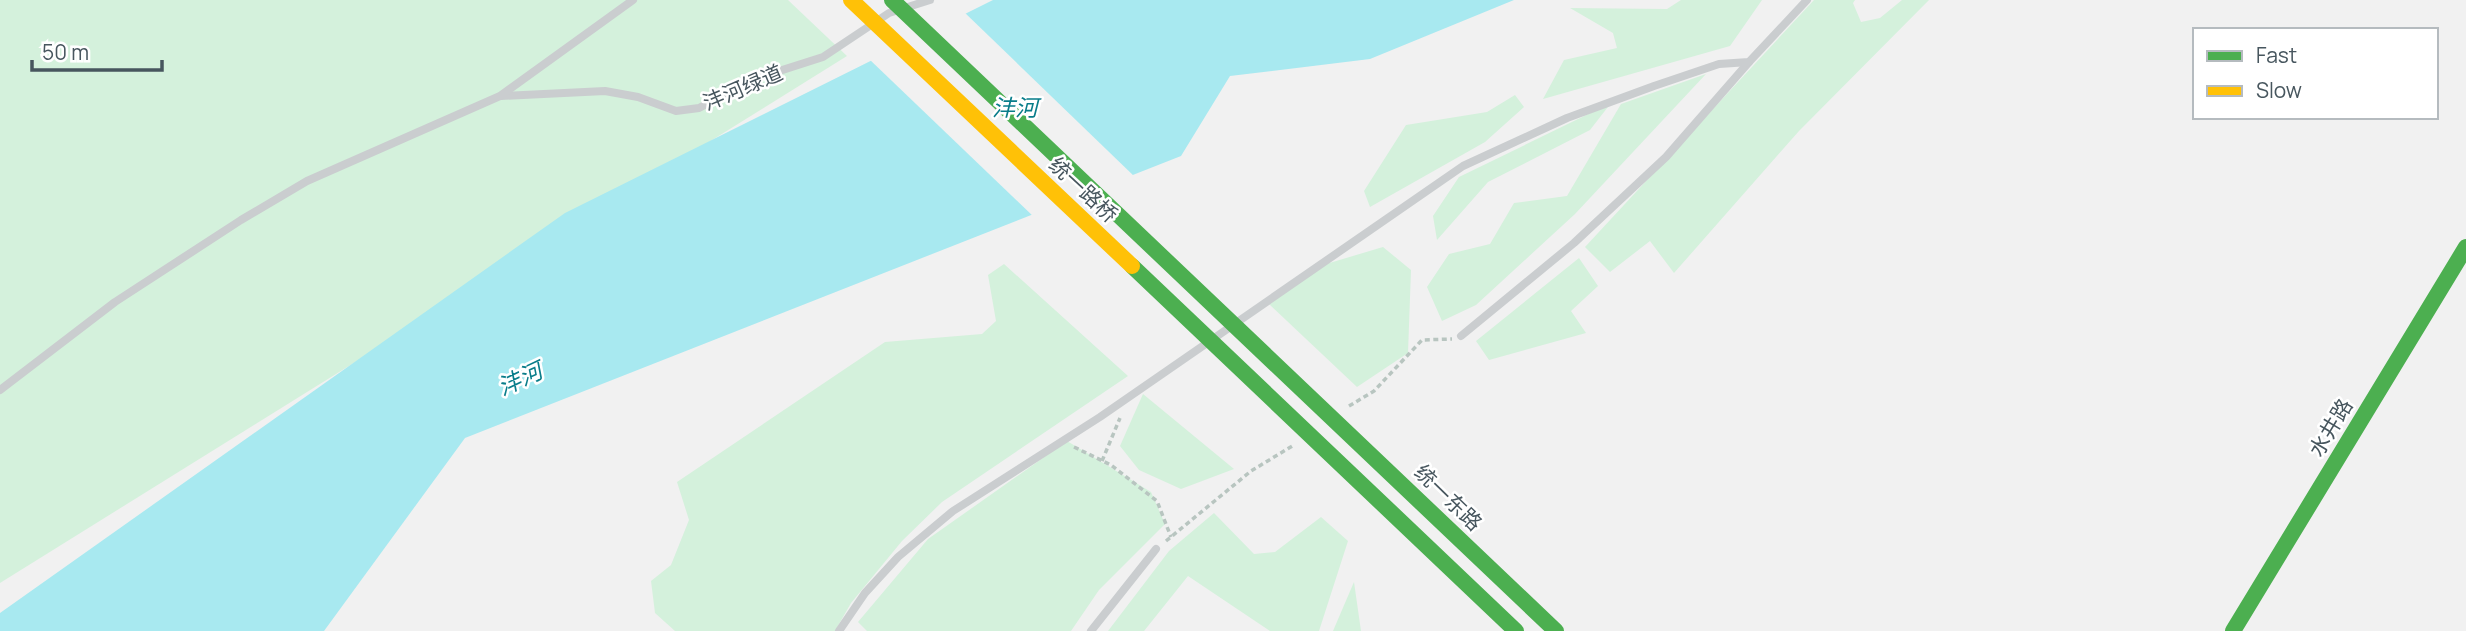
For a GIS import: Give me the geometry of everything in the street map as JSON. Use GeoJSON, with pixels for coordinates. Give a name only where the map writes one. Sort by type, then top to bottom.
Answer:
{"type":"FeatureCollection","features":[{"type":"Feature","properties":{"kind":"main road","name":"统一路桥"},"geometry":{"type":"LineString","coordinates":[[851,0],[1312,435]]}},
{"type":"Feature","properties":{"kind":"main road","name":"统一路桥"},"geometry":{"type":"LineString","coordinates":[[892,0],[1310,395]]}},
{"type":"Feature","properties":{"kind":"main road","name":"水井路"},"geometry":{"type":"LineString","coordinates":[[2233,631],[2466,247]]}},
{"type":"Feature","properties":{"kind":"main road","name":"统一东路"},"geometry":{"type":"LineString","coordinates":[[1310,395],[1556,631]]}},
{"type":"Feature","properties":{"kind":"main road"},"geometry":{"type":"LineString","coordinates":[[1312,435],[1516,631]]}},
{"type":"Feature","properties":{"kind":"lane"},"geometry":{"type":"LineString","coordinates":[[0,390],[115,302],[252,213],[307,181],[500,96],[633,0]]}},
{"type":"Feature","properties":{"kind":"lane","name":"沣河绿道"},"geometry":{"type":"LineString","coordinates":[[500,96],[605,91],[638,97],[676,111],[699,108],[754,79],[823,57],[889,13],[930,0]]}},
{"type":"Feature","properties":{"kind":"lane"},"geometry":{"type":"LineString","coordinates":[[1461,336],[1574,243],[1666,158],[1807,0]]}},
{"type":"Feature","properties":{"kind":"lane"},"geometry":{"type":"LineString","coordinates":[[839,631],[866,593],[898,557],[953,512],[1129,397],[1463,166],[1567,118],[1654,86],[1719,64],[1749,62]]}},
{"type":"Feature","properties":{"kind":"lane"},"geometry":{"type":"LineString","coordinates":[[1091,631],[1156,549]]}},
{"type":"Feature","properties":{"kind":"path"},"geometry":{"type":"LineString","coordinates":[[1332,416],[1374,391],[1422,340],[1461,336]]}},
{"type":"Feature","properties":{"kind":"path"},"geometry":{"type":"LineString","coordinates":[[1102,461],[1129,397]]}},
{"type":"Feature","properties":{"kind":"path"},"geometry":{"type":"LineString","coordinates":[[1156,549],[1251,471],[1312,435]]}},
{"type":"Feature","properties":{"kind":"path"},"geometry":{"type":"LineString","coordinates":[[1063,441],[1102,461],[1157,502],[1171,537]]}},
{"type":"Feature","properties":{"kind":"green space"},"geometry":{"type":"Polygon","coordinates":[[[0,0],[788,0],[847,56],[0,583],[0,0]]]}},
{"type":"Feature","properties":{"kind":"green space"},"geometry":{"type":"Polygon","coordinates":[[[1681,0],[1762,0],[1730,46],[1543,99],[1564,60],[1617,48],[1613,33],[1570,8],[1667,9],[1681,0]]]}},
{"type":"Feature","properties":{"kind":"green space"},"geometry":{"type":"Polygon","coordinates":[[[1814,0],[1855,0],[1853,3],[1861,22],[1880,18],[1902,0],[1929,0],[1799,131],[1674,273],[1650,241],[1610,272],[1585,247],[1814,0]]]}},
{"type":"Feature","properties":{"kind":"green space"},"geometry":{"type":"Polygon","coordinates":[[[1706,74],[1575,214],[1476,305],[1442,321],[1427,287],[1449,254],[1490,244],[1514,203],[1567,196],[1621,104],[1706,74]]]}},
{"type":"Feature","properties":{"kind":"green space"},"geometry":{"type":"Polygon","coordinates":[[[1515,95],[1524,107],[1485,142],[1370,207],[1364,191],[1406,125],[1487,112],[1515,95]]]}},
{"type":"Feature","properties":{"kind":"green space"},"geometry":{"type":"Polygon","coordinates":[[[1611,103],[1590,130],[1488,182],[1437,240],[1433,216],[1459,177],[1611,103]]]}},
{"type":"Feature","properties":{"kind":"green space"},"geometry":{"type":"Polygon","coordinates":[[[1383,247],[1411,270],[1408,353],[1357,387],[1269,304],[1316,267],[1383,247]]]}},
{"type":"Feature","properties":{"kind":"green space"},"geometry":{"type":"Polygon","coordinates":[[[1579,258],[1598,286],[1571,311],[1586,333],[1489,360],[1476,341],[1579,258]]]}},
{"type":"Feature","properties":{"kind":"green space"},"geometry":{"type":"Polygon","coordinates":[[[1004,264],[1128,376],[942,502],[902,541],[851,603],[835,631],[675,631],[655,613],[651,581],[671,565],[689,520],[677,482],[885,342],[982,334],[996,321],[988,275],[1004,264]]]}},
{"type":"Feature","properties":{"kind":"green space"},"geometry":{"type":"Polygon","coordinates":[[[1143,394],[1234,469],[1181,489],[1139,470],[1120,446],[1143,394]]]}},
{"type":"Feature","properties":{"kind":"green space"},"geometry":{"type":"Polygon","coordinates":[[[1067,441],[1151,492],[1165,524],[1099,590],[1071,631],[867,631],[858,622],[928,539],[1067,441]]]}},
{"type":"Feature","properties":{"kind":"green space"},"geometry":{"type":"Polygon","coordinates":[[[1214,513],[1254,554],[1275,552],[1321,517],[1348,541],[1319,631],[1270,631],[1188,576],[1144,631],[1108,631],[1169,551],[1214,513]]]}},
{"type":"Feature","properties":{"kind":"green space"},"geometry":{"type":"Polygon","coordinates":[[[1354,582],[1361,631],[1333,631],[1354,582]]]}},
{"type":"Feature","properties":{"kind":"water","name":"沣河"},"geometry":{"type":"Polygon","coordinates":[[[993,0],[1514,0],[1370,59],[1230,76],[1181,156],[465,438],[324,631],[0,631],[0,613],[565,213],[993,0]]]}},
{"type":"Feature","properties":{"kind":"pier"},"geometry":{"type":"Polygon","coordinates":[[[963,11],[1136,178],[1035,218],[868,58],[963,11]]]}},
{"type":"Feature","properties":{"kind":"traffic: fast"},"geometry":{"type":"LineString","coordinates":[[892,0],[1556,631]]}},
{"type":"Feature","properties":{"kind":"traffic: fast"},"geometry":{"type":"LineString","coordinates":[[2233,631],[2466,247]]}},
{"type":"Feature","properties":{"kind":"traffic: fast"},"geometry":{"type":"LineString","coordinates":[[1132,266],[1516,631]]}},
{"type":"Feature","properties":{"kind":"traffic: slow"},"geometry":{"type":"LineString","coordinates":[[851,0],[1132,266]]}}]}
